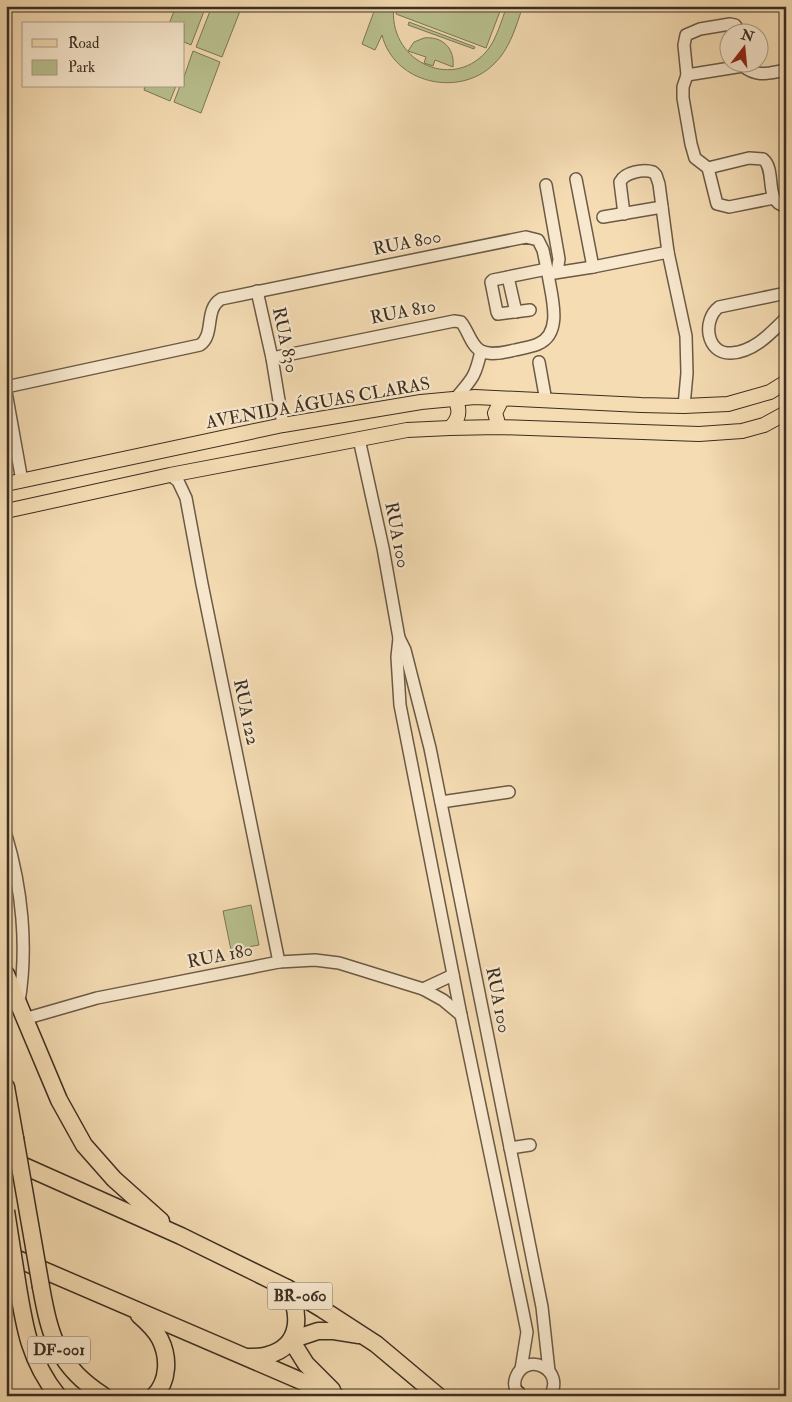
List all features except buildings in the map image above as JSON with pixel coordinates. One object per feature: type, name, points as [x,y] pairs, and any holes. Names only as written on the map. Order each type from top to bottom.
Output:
[{"type":"highway","points":[[6,974],[59,1100],[84,1145],[114,1179],[145,1208],[181,1236]]},
{"type":"highway","name":"DF-001","points":[[6,1086],[46,1318],[52,1337],[63,1358],[76,1374],[104,1396]]},
{"type":"highway","name":"BR-060","points":[[6,1158],[181,1236],[287,1288],[322,1308],[376,1344],[438,1396]]},
{"type":"highway","name":"DF-001","points":[[6,1211],[24,1324],[32,1354],[58,1396]]},
{"type":"highway","points":[[6,1254],[336,1396]]},
{"type":"highway","points":[[287,1288],[294,1300],[297,1316],[296,1327],[291,1340]]},
{"type":"highway","points":[[134,1310],[160,1338],[165,1354],[166,1371],[163,1382],[154,1396]]},
{"type":"highway","points":[[246,1357],[268,1355],[280,1350],[291,1340],[318,1331],[363,1336]]},
{"type":"highway","points":[[291,1340],[306,1364],[336,1396]]},
{"type":"main road","name":"AVENIDA ÁGUAS CLARAS","points":[[6,484],[283,425],[388,406],[475,397],[684,406],[728,404],[770,392],[786,382]]},
{"type":"main road","points":[[6,511],[170,475],[407,430],[499,428],[699,434],[742,431],[764,425],[782,415],[770,392]]},
{"type":"main road","points":[[499,428],[495,416],[502,399]]},
{"type":"main road","points":[[450,428],[455,422],[459,411],[455,400]]},
{"type":"street","points":[[720,26],[700,29],[686,35],[684,45],[687,75],[683,98],[691,144],[696,158],[708,168],[713,194],[719,206],[729,207],[774,198]]},
{"type":"street","points":[[687,75],[720,69]]},
{"type":"street","points":[[751,72],[756,74],[786,70]]},
{"type":"street","points":[[708,168],[749,158],[763,159],[768,164],[774,198],[778,203],[786,206]]},
{"type":"street","points":[[624,214],[620,182],[622,178],[639,171],[650,171],[656,175],[659,184],[668,252],[686,336],[687,373],[684,406]]},
{"type":"street","points":[[576,179],[593,267]]},
{"type":"street","points":[[455,400],[472,381],[481,351],[498,353],[520,349],[538,345],[550,336],[554,319],[551,272],[559,259],[546,184]]},
{"type":"street","points":[[603,217],[662,207]]},
{"type":"street","name":"RUA 800","points":[[6,386],[200,345],[206,339],[212,309],[217,302],[257,291],[526,237],[538,240],[551,272]]},
{"type":"street","points":[[530,310],[500,314],[497,312],[491,285],[493,280],[593,267],[668,252]]},
{"type":"street","points":[[508,277],[516,312]]},
{"type":"street","name":"RUA 830","points":[[257,291],[272,358],[283,425]]},
{"type":"street","points":[[786,293],[730,303],[719,307],[713,311],[708,330],[716,348],[728,354],[752,347],[786,318]]},
{"type":"street","name":"RUA 810","points":[[272,358],[454,321],[461,322],[476,347],[481,351]]},
{"type":"street","points":[[686,336],[708,330]]},
{"type":"street","points":[[539,362],[546,401]]},
{"type":"street","points":[[6,392],[22,482]]},
{"type":"street","name":"RUA 100","points":[[359,439],[383,548],[399,638],[397,657],[400,705],[425,839],[527,1332],[521,1369],[515,1380],[518,1395]]},
{"type":"street","name":"RUA 122","points":[[170,475],[178,481],[186,498],[279,962]]},
{"type":"street","name":"RUA 100","points":[[399,638],[405,650],[441,802],[542,1307],[549,1371],[554,1382],[555,1394]]},
{"type":"street","points":[[441,802],[509,792]]},
{"type":"street","points":[[6,835],[12,854],[22,918],[22,1012]]},
{"type":"street","points":[[425,839],[447,835]]},
{"type":"street","name":"RUA 180","points":[[22,1012],[279,962],[315,960],[339,963],[423,989],[444,1000],[461,1016]]},
{"type":"street","points":[[423,989],[453,975]]},
{"type":"street","points":[[468,1046],[489,1042]]},
{"type":"street","points":[[510,1148],[530,1144]]},
{"type":"street","points":[[521,1369],[532,1364],[545,1367],[549,1371]]},
{"type":"green space","points":[[176,6],[206,6],[191,45],[185,42],[185,22],[170,22]]},
{"type":"green space","points":[[212,6],[242,6],[222,57],[196,47]]},
{"type":"green space","points":[[376,6],[394,6],[394,25],[400,41],[411,54],[424,64],[439,69],[455,69],[471,64],[486,52],[496,36],[507,6],[523,6],[515,29],[500,58],[480,75],[464,81],[447,83],[430,81],[414,75],[400,65],[389,52],[382,35],[375,50],[362,44]]},
{"type":"green space","points":[[399,6],[502,6],[486,48],[396,14]]},
{"type":"green space","points":[[409,22],[475,47],[474,49],[408,25]]},
{"type":"green space","points":[[424,38],[436,39],[446,45],[452,54],[453,67],[435,60],[433,66],[424,63],[426,57],[408,51],[414,42]]},
{"type":"green space","points":[[193,51],[220,62],[201,113],[174,102],[179,88],[185,88],[185,74]]},
{"type":"green space","points":[[144,88],[175,88],[170,101],[144,90]]},
{"type":"green space","points":[[251,905],[259,945],[231,950],[223,911]]}]
